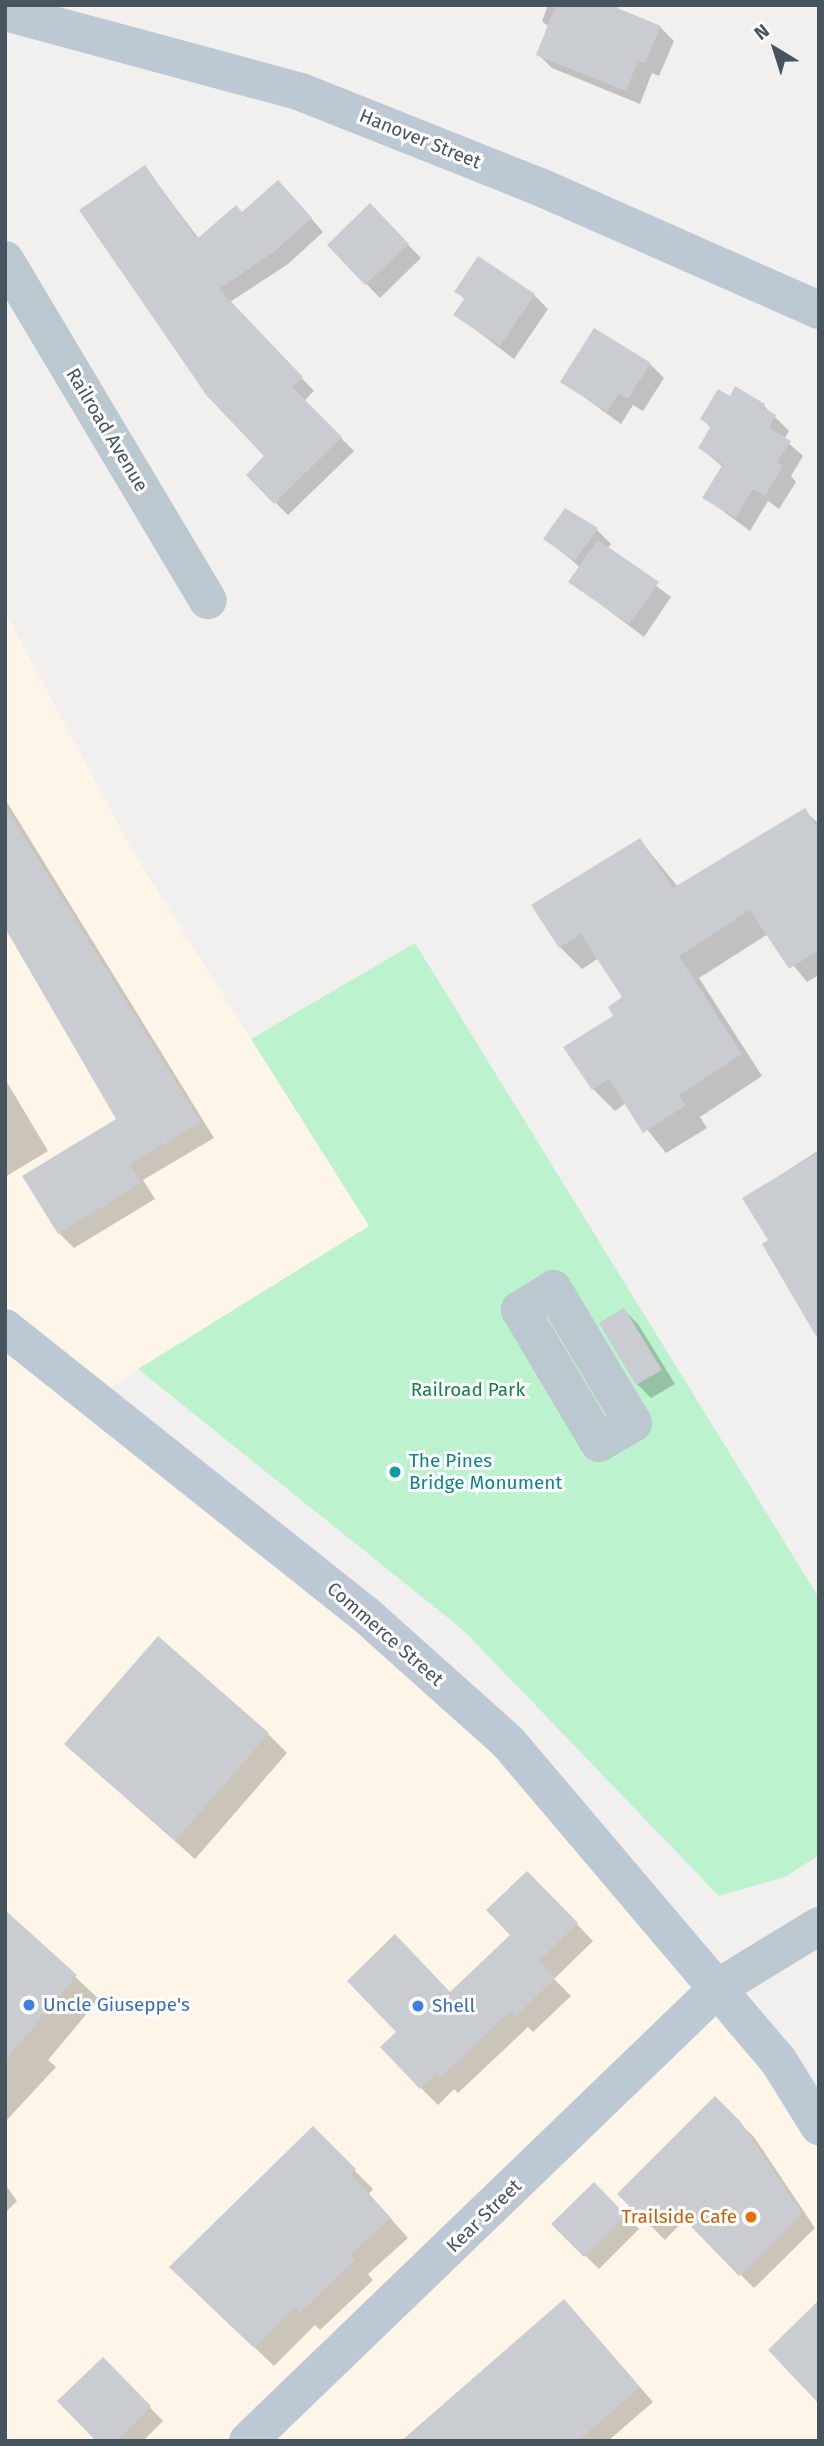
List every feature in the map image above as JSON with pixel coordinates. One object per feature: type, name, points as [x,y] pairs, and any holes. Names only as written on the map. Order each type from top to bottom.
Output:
[{"type":"street","name":"Hanover Street","points":[[5,12],[301,92],[553,192],[819,310]]},
{"type":"street","name":"Railroad Avenue","points":[[5,260],[208,600]]},
{"type":"street","name":"Commerce Street","points":[[5,1328],[366,1615],[508,1742],[719,1987],[778,2060],[819,2126]]},
{"type":"street","points":[[719,1987],[819,1926]]},
{"type":"street","name":"Kear Street","points":[[247,2441],[719,1987]]},
{"type":"shaded area","points":[[5,612],[133,852],[369,1226],[93,1398],[448,1689],[819,2124],[819,2441],[5,2441]]},
{"type":"green space","name":"Railroad Park","points":[[415,943],[819,1598],[819,1855],[785,1877],[719,1896],[463,1630],[138,1369],[369,1226],[251,1039]]},
{"type":"building","points":[[556,5],[610,5],[661,26],[645,63],[638,61],[626,91],[536,55]]},
{"type":"building","points":[[145,165],[197,239],[236,205],[242,212],[278,180],[312,218],[275,251],[219,289],[303,377],[292,387],[342,437],[274,504],[246,475],[264,456],[207,396],[79,210]]},
{"type":"building","points":[[370,203],[409,244],[365,285],[327,245]]},
{"type":"building","points":[[478,256],[535,294],[500,346],[453,315],[465,298],[454,292]]},
{"type":"building","points":[[594,328],[651,363],[628,399],[619,393],[607,412],[560,382]]},
{"type":"building","points":[[735,386],[765,404],[764,408],[776,415],[769,428],[791,441],[777,462],[783,466],[765,496],[753,489],[735,518],[702,498],[723,464],[698,448],[711,426],[700,419],[718,389],[730,396]]},
{"type":"building","points":[[565,508],[598,528],[575,561],[543,539]]},
{"type":"building","points":[[598,540],[659,582],[629,624],[568,582]]},
{"type":"building","points":[[5,806],[201,1122],[130,1164],[141,1183],[58,1234],[22,1176],[116,1119],[5,928]]},
{"type":"building","points":[[805,808],[819,830],[819,950],[789,969],[750,910],[679,956],[742,1054],[679,1095],[686,1105],[643,1133],[609,1079],[592,1090],[563,1047],[613,1016],[608,1007],[622,997],[581,934],[559,948],[531,905],[640,838],[673,888]]},
{"type":"building","points":[[819,1152],[819,1341],[762,1244],[768,1240],[742,1198]]},
{"type":"building","points":[[624,1308],[662,1370],[636,1385],[599,1323]]},
{"type":"building","points":[[158,1636],[269,1733],[175,1841],[64,1744]]},
{"type":"building","points":[[527,1871],[578,1923],[539,1961],[555,1978],[515,2017],[510,2011],[440,2078],[436,2073],[420,2089],[380,2047],[396,2032],[347,1981],[395,1934],[450,1992],[510,1935],[486,1910]]},
{"type":"building","name":"Uncle Giuseppe's","points":[[5,1910],[77,1975],[5,2061]]},
{"type":"building","points":[[715,2096],[740,2121],[802,2213],[739,2276],[671,2206],[650,2227],[617,2194]]},
{"type":"building","points":[[313,2126],[356,2169],[351,2174],[391,2218],[350,2254],[355,2260],[300,2313],[294,2307],[254,2348],[169,2267]]},
{"type":"building","points":[[594,2182],[626,2215],[584,2257],[551,2224]]},
{"type":"building","points":[[564,2299],[640,2387],[578,2441],[401,2441]]},
{"type":"building","points":[[819,2300],[819,2404],[768,2350]]},
{"type":"building","points":[[103,2357],[151,2406],[116,2441],[96,2441],[57,2401]]},
{"type":"place","name":"The Pines Bridge Monument","points":[[395,1472]]},
{"type":"place","name":"Uncle Giuseppe's","points":[[29,2005]]},
{"type":"place","name":"Shell","points":[[418,2006]]},
{"type":"place","name":"Trailside Cafe","points":[[751,2217]]}]
